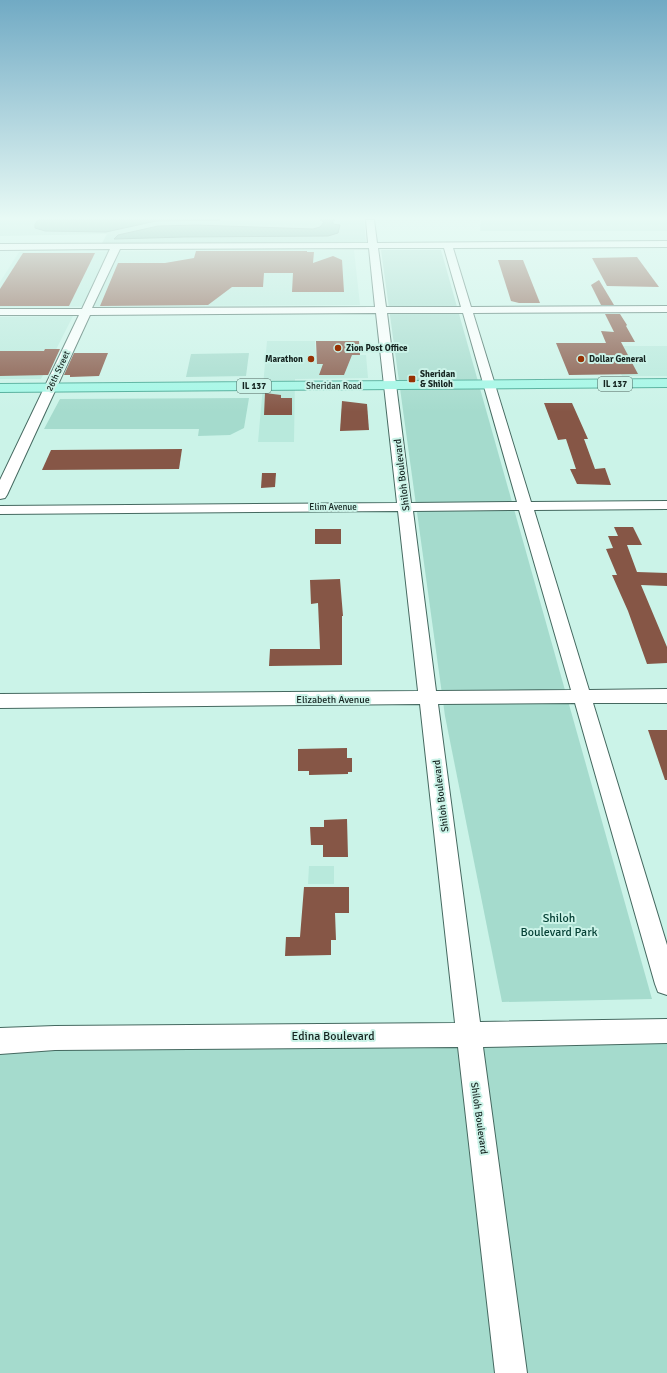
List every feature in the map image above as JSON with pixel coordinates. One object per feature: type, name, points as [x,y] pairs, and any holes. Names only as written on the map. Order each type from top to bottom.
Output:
[{"type":"main road","name":"Sheridan Road","points":[[0,388],[667,383]]},
{"type":"street","name":"26th Street","points":[[0,495],[98,284]]},
{"type":"street","name":"Shiloh Boulevard","points":[[378,284],[511,1373]]},
{"type":"street","points":[[459,284],[667,984]]},
{"type":"street","points":[[0,312],[667,309]]},
{"type":"street","name":"Elim Avenue","points":[[0,510],[667,505]]},
{"type":"street","name":"Elizabeth Avenue","points":[[0,702],[667,696]]},
{"type":"street","name":"Edina Boulevard","points":[[0,1041],[54,1038],[469,1035],[667,1031]]},
{"type":"shaded area","points":[[0,284],[358,284],[360,305],[0,307]]},
{"type":"shaded area","points":[[73,316],[41,379],[0,379],[0,317]]},
{"type":"shaded area","points":[[267,341],[315,341],[316,355],[366,355],[368,378],[295,379],[294,442],[258,442]]},
{"type":"shaded area","points":[[607,346],[667,346],[667,376],[622,376]]},
{"type":"shaded area","points":[[309,866],[334,866],[334,884],[308,884]]},
{"type":"green space","name":"Shiloh Boulevard Park","points":[[386,284],[451,284],[652,999],[502,1002],[445,716]]},
{"type":"green space","points":[[249,353],[246,376],[186,377],[191,354]]},
{"type":"green space","points":[[249,398],[244,428],[230,435],[198,436],[199,429],[44,429],[60,399]]},
{"type":"green space","points":[[667,1031],[667,1373],[0,1373],[0,1041]]},
{"type":"building","points":[[3,284],[80,284],[69,306],[0,306],[0,289]]},
{"type":"building","points":[[109,284],[263,284],[263,287],[232,287],[208,305],[100,306]]},
{"type":"building","points":[[292,284],[344,284],[344,292],[292,292]]},
{"type":"building","points":[[506,284],[533,284],[540,303],[519,303],[511,301]]},
{"type":"building","points":[[601,284],[614,305],[601,305],[591,285]]},
{"type":"building","points":[[606,284],[657,284],[659,287],[607,286]]},
{"type":"building","points":[[605,314],[620,314],[627,325],[626,326],[635,342],[621,342],[638,374],[569,375],[556,343],[606,343],[601,331],[614,332]]},
{"type":"building","points":[[316,341],[359,341],[360,355],[352,355],[344,375],[319,375],[323,364],[317,364]]},
{"type":"building","points":[[45,349],[60,349],[48,375],[0,376],[0,351],[44,351]]},
{"type":"building","points":[[74,353],[108,353],[99,376],[70,377],[70,375],[64,375]]},
{"type":"building","points":[[265,393],[281,395],[281,398],[292,398],[292,415],[264,415]]},
{"type":"building","points":[[342,401],[367,404],[369,430],[340,431]]},
{"type":"building","points":[[544,403],[572,403],[588,439],[584,439],[595,469],[605,468],[611,485],[577,484],[570,469],[576,469],[566,439],[558,440]]},
{"type":"building","points":[[182,449],[179,469],[42,470],[51,450]]},
{"type":"building","points":[[262,473],[276,473],[275,487],[261,488]]},
{"type":"building","points":[[614,527],[633,527],[642,545],[627,545],[637,572],[667,573],[667,586],[641,585],[667,647],[667,663],[647,664],[628,611],[612,575],[617,575],[606,549],[613,548],[608,536],[618,536]]},
{"type":"building","points":[[315,529],[341,529],[341,544],[315,544]]},
{"type":"building","points":[[340,579],[343,616],[342,665],[269,666],[270,649],[320,649],[318,603],[311,604],[310,580]]},
{"type":"building","points":[[648,730],[667,730],[667,780],[665,780]]},
{"type":"building","points":[[347,748],[347,758],[352,758],[352,772],[348,772],[348,774],[309,775],[309,771],[298,771],[298,749]]},
{"type":"building","points":[[347,819],[348,857],[323,857],[323,845],[311,845],[310,827],[324,827],[324,820]]},
{"type":"building","points":[[304,887],[349,887],[349,913],[335,913],[336,940],[331,940],[331,955],[285,956],[286,937],[300,937]]},
{"type":"place","name":"Zion Post Office","points":[[338,348]]},
{"type":"place","name":"Marathon","points":[[311,359]]},
{"type":"place","name":"Dollar General","points":[[581,359]]},
{"type":"place","name":"Sheridan & Shiloh","points":[[412,379]]}]
